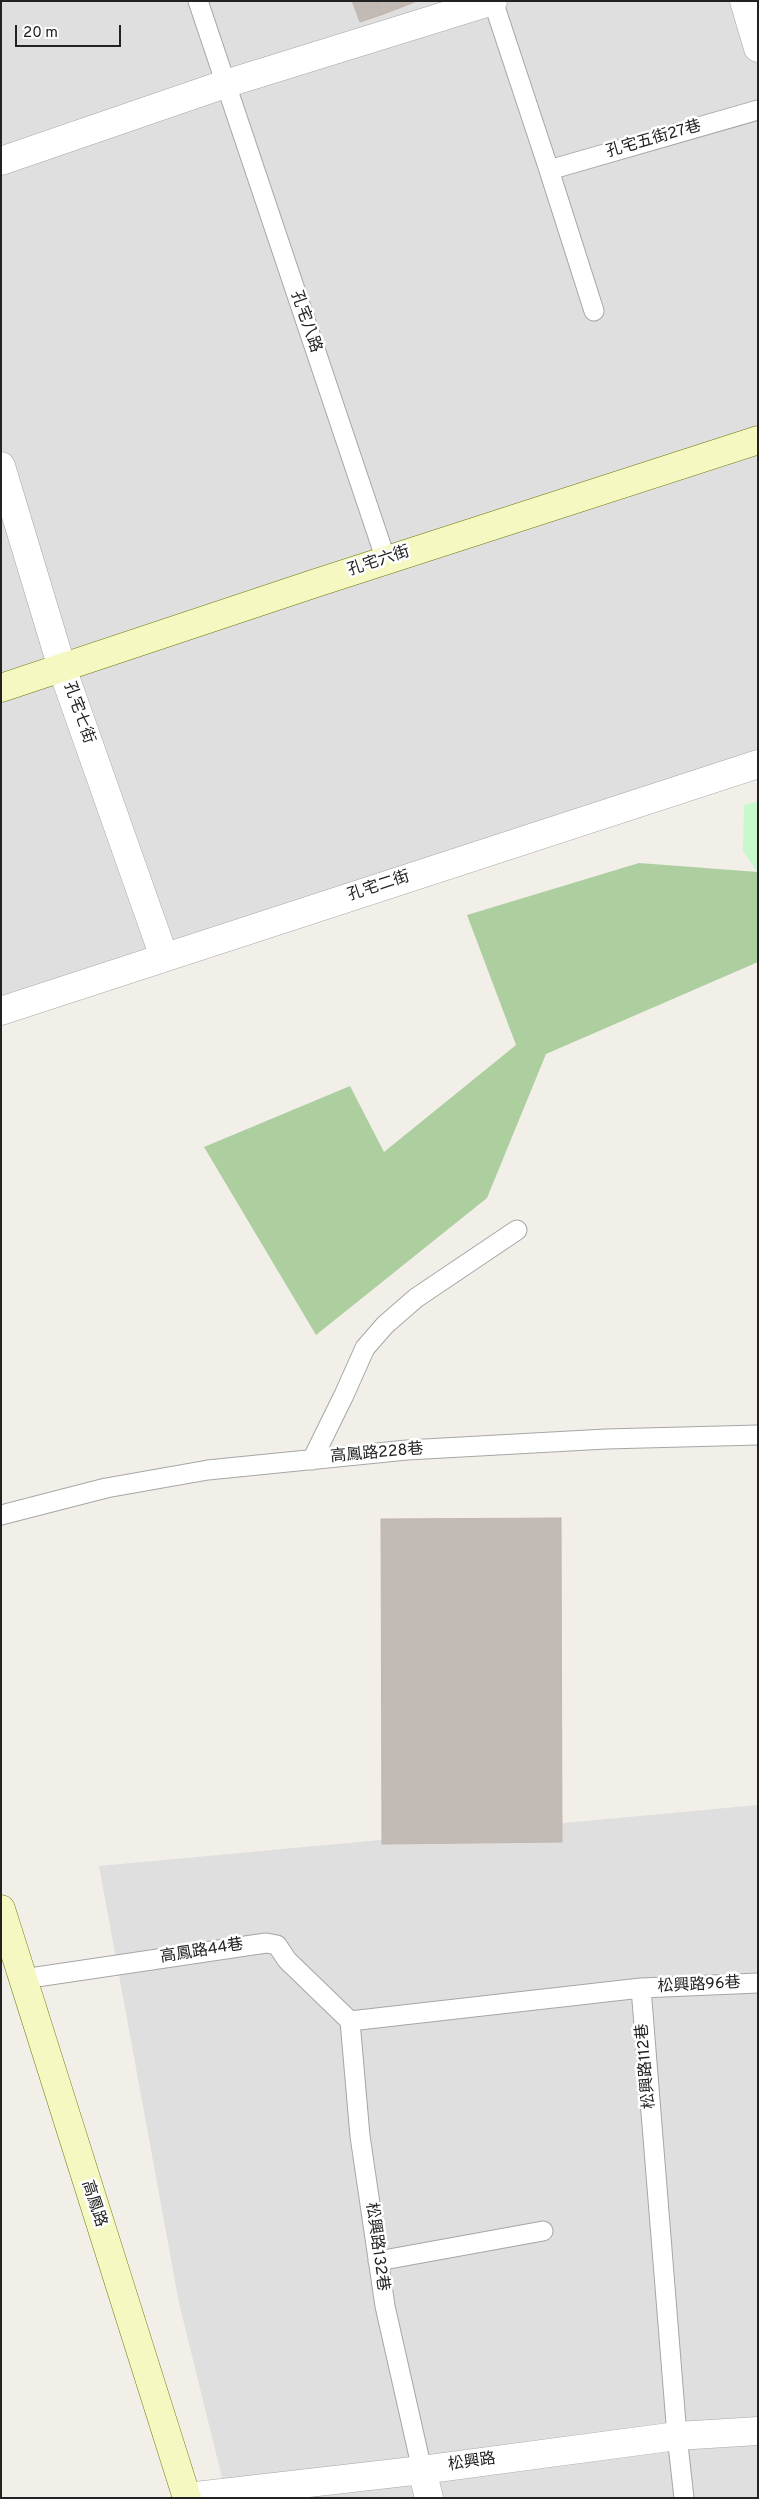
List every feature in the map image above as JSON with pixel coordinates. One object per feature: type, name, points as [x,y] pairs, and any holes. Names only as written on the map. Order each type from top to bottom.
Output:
[{"type":"street","points":[[1,161],[225,84],[493,1]]},
{"type":"street","points":[[744,1],[758,48]]},
{"type":"street","name":"孔宅六街","points":[[1,688],[386,560],[758,440]]},
{"type":"street","name":"孔宅七街","points":[[1,466],[62,668],[164,957]]},
{"type":"street","name":"孔宅二街","points":[[1,1010],[758,764]]},
{"type":"street","name":"高鳳路","points":[[1,1909],[187,2497]]},
{"type":"street","name":"松興路","points":[[187,2497],[422,2470],[677,2436],[758,2431]]},
{"type":"street","points":[[422,2470],[430,2498]]},
{"type":"lane","name":"孔宅八路","points":[[198,1],[386,560]]},
{"type":"lane","points":[[493,1],[594,311]]},
{"type":"lane","name":"孔宅五街27巷","points":[[549,170],[758,110]]},
{"type":"lane","points":[[312,1460],[365,1348],[385,1325],[416,1298],[518,1230]]},
{"type":"lane","name":"高鳳路228巷","points":[[1,1515],[106,1488],[208,1470],[408,1450],[606,1439],[758,1434]]},
{"type":"lane","name":"高鳳路44巷","points":[[23,1979],[266,1943],[277,1946],[287,1960],[350,2021]]},
{"type":"lane","name":"松興路96巷","points":[[641,1988],[758,1983]]},
{"type":"lane","points":[[350,2021],[641,1988]]},
{"type":"lane","name":"松興路112巷","points":[[641,1988],[677,2436],[684,2498]]},
{"type":"lane","name":"松興路132巷","points":[[350,2021],[360,2136],[385,2306],[422,2470]]},
{"type":"lane","points":[[378,2261],[543,2231]]},
{"type":"shaded area","points":[[1,1],[758,1],[758,764],[1,1010]]},
{"type":"shaded area","points":[[758,1805],[758,2498],[227,2498],[179,2303],[99,1866]]},
{"type":"green space","points":[[758,801],[758,873],[743,851],[744,805]]},
{"type":"green space","points":[[639,863],[758,872],[758,962],[546,1054],[487,1198],[316,1335],[204,1147],[350,1086],[384,1152],[516,1045],[467,915]]},
{"type":"building","points":[[352,1],[376,1],[381,15],[360,22]]},
{"type":"building","points":[[376,1],[400,1],[402,7],[381,15]]},
{"type":"building","points":[[400,1],[417,1],[402,7]]},
{"type":"building","points":[[561,1518],[562,1842],[382,1844],[381,1519]]}]
